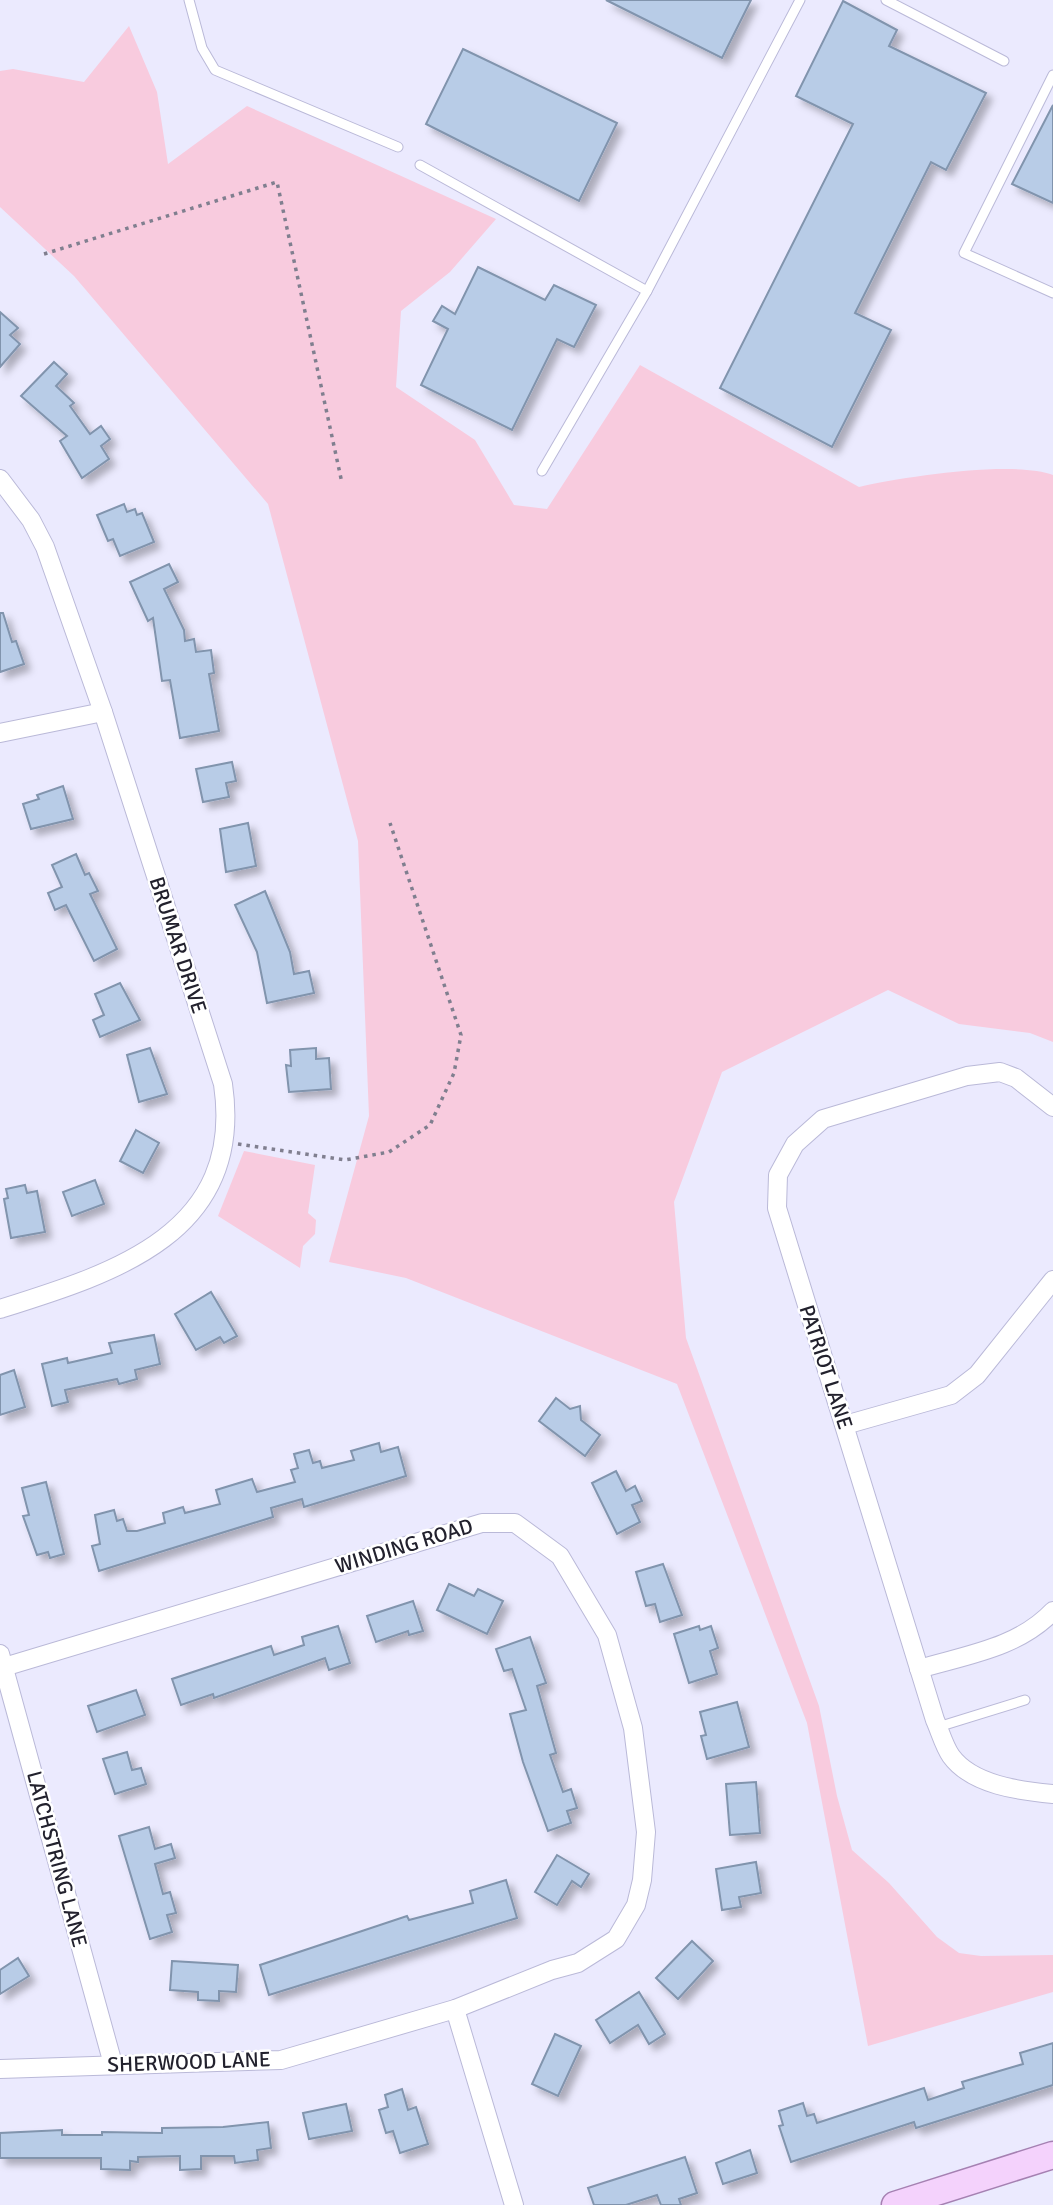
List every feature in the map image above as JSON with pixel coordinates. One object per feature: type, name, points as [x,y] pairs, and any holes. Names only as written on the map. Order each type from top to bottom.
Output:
[{"type":"main road","points":[[895,2205],[1053,2155]]},
{"type":"street","name":"BRUMAR DRIVE","points":[[0,478],[31,520],[45,547],[103,712],[223,1084],[228,1116],[226,1142],[209,1186],[181,1227],[126,1263],[83,1283],[0,1309]]},
{"type":"street","points":[[0,733],[103,712]]},
{"type":"street","name":"PATRIOT LANE","points":[[1053,1107],[1000,1072],[967,1076],[823,1119],[795,1143],[778,1175],[776,1208],[919,1668],[938,1727],[951,1756],[968,1769],[1003,1786],[1053,1794]]},
{"type":"street","points":[[845,1425],[951,1395],[977,1375],[1053,1280]]},
{"type":"street","name":"WINDING ROAD","points":[[2,1660],[482,1523],[515,1523],[537,1537],[560,1556],[607,1635],[633,1728],[646,1832],[642,1880],[636,1905],[626,1923],[616,1939],[598,1952],[578,1963],[552,1970],[455,2009]]},
{"type":"street","points":[[919,1668],[1012,1642],[1038,1626],[1053,1611]]},
{"type":"street","name":"LATCHSTRING LANE","points":[[2,1660],[113,2064]]},
{"type":"street","points":[[455,2009],[514,2205]]},
{"type":"street","name":"SHERWOOD LANE","points":[[0,2069],[282,2060],[455,2009]]},
{"type":"lane","points":[[189,0],[202,48],[215,70],[398,147]]},
{"type":"lane","points":[[542,471],[647,291],[800,0]]},
{"type":"lane","points":[[886,0],[1004,61]]},
{"type":"lane","points":[[1053,75],[964,253],[1053,293]]},
{"type":"lane","points":[[420,165],[647,291]]},
{"type":"lane","points":[[938,1727],[1025,1700]]},
{"type":"path","points":[[44,254],[277,182],[342,483]]},
{"type":"path","points":[[226,1142],[345,1160],[389,1152],[430,1125],[454,1073],[461,1035],[390,823]]},
{"type":"shaded area","points":[[129,26],[157,92],[168,164],[247,106],[496,219],[450,272],[401,311],[396,387],[475,440],[514,505],[547,509],[640,365],[859,487],[929,475],[986,470],[1012,469],[1053,475],[1053,1042],[1030,1033],[959,1024],[888,990],[722,1072],[674,1202],[686,1338],[819,1706],[837,1796],[852,1850],[889,1883],[937,1937],[959,1953],[981,1956],[1053,1955],[1053,1992],[868,2046],[807,1723],[677,1384],[406,1278],[329,1262],[369,1116],[358,841],[268,504],[74,276],[0,207],[0,71],[13,69],[84,82]]},
{"type":"shaded area","points":[[244,1151],[315,1165],[308,1213],[316,1220],[315,1234],[303,1246],[300,1268],[218,1216]]},
{"type":"building","points":[[606,0],[751,0],[722,58]]},
{"type":"building","points":[[843,1],[897,30],[889,46],[986,93],[946,170],[931,162],[855,313],[891,330],[832,447],[720,388],[853,124],[796,96]]},
{"type":"building","points":[[463,49],[617,123],[579,201],[426,124]]},
{"type":"building","points":[[1053,105],[1053,203],[1012,184]]},
{"type":"building","points":[[478,267],[545,300],[554,285],[596,305],[574,347],[557,339],[512,430],[421,385],[448,329],[433,321],[442,306],[455,314]]},
{"type":"building","points":[[0,312],[18,328],[10,335],[20,344],[0,367]]},
{"type":"building","points":[[54,362],[67,374],[56,386],[74,403],[70,406],[90,434],[101,426],[110,439],[101,446],[109,459],[82,478],[60,441],[67,436],[21,396]]},
{"type":"building","points":[[124,504],[127,512],[135,509],[137,515],[142,513],[154,542],[120,556],[113,539],[108,541],[97,515]]},
{"type":"building","points":[[169,564],[178,582],[164,589],[184,630],[185,641],[194,639],[196,652],[211,650],[214,673],[209,674],[219,731],[180,738],[170,680],[162,681],[153,618],[148,621],[130,582]]},
{"type":"building","points":[[0,613],[3,613],[12,642],[16,641],[24,664],[0,672]]},
{"type":"building","points":[[232,762],[236,781],[226,783],[229,797],[203,802],[196,769]]},
{"type":"building","points":[[63,786],[73,819],[31,829],[23,804],[39,799],[37,795]]},
{"type":"building","points":[[248,823],[256,866],[226,872],[220,829]]},
{"type":"building","points":[[76,854],[85,875],[89,873],[98,891],[90,894],[117,949],[94,961],[66,905],[55,910],[48,893],[62,887],[52,865]]},
{"type":"building","points":[[265,891],[290,952],[294,974],[309,971],[314,993],[267,1003],[257,952],[235,905]]},
{"type":"building","points":[[120,983],[140,1020],[100,1037],[93,1020],[104,1015],[95,994]]},
{"type":"building","points":[[150,1048],[167,1094],[139,1102],[127,1055]]},
{"type":"building","points":[[316,1048],[316,1059],[329,1058],[331,1089],[289,1092],[286,1065],[291,1066],[290,1050]]},
{"type":"building","points":[[136,1130],[159,1143],[143,1173],[120,1161]]},
{"type":"building","points":[[95,1180],[104,1204],[72,1216],[63,1192]]},
{"type":"building","points":[[25,1185],[27,1193],[37,1191],[45,1232],[11,1238],[4,1199],[8,1198],[6,1189]]},
{"type":"building","points":[[211,1292],[237,1336],[224,1343],[220,1337],[196,1350],[175,1314]]},
{"type":"building","points":[[154,1335],[160,1364],[135,1370],[137,1379],[119,1384],[117,1379],[65,1390],[68,1402],[52,1406],[42,1364],[67,1358],[68,1363],[112,1353],[109,1343]]},
{"type":"building","points":[[14,1370],[25,1407],[0,1415],[0,1375]]},
{"type":"building","points":[[556,1398],[570,1409],[580,1406],[581,1420],[600,1435],[585,1456],[539,1421]]},
{"type":"building","points":[[379,1443],[381,1452],[398,1447],[406,1476],[304,1507],[302,1499],[271,1508],[273,1517],[99,1571],[92,1546],[100,1544],[95,1515],[114,1510],[117,1521],[123,1519],[127,1531],[137,1531],[165,1523],[163,1513],[183,1507],[185,1513],[220,1504],[216,1490],[252,1479],[257,1492],[295,1482],[291,1470],[298,1468],[294,1454],[309,1450],[313,1463],[320,1461],[322,1468],[354,1460],[351,1451]]},
{"type":"building","points":[[616,1471],[626,1491],[635,1486],[642,1501],[632,1505],[640,1522],[617,1534],[592,1483]]},
{"type":"building","points":[[46,1482],[64,1554],[50,1558],[48,1552],[37,1555],[23,1516],[29,1515],[22,1488]]},
{"type":"building","points":[[663,1564],[682,1615],[660,1622],[655,1604],[646,1606],[636,1572]]},
{"type":"building","points":[[449,1584],[474,1596],[478,1589],[503,1601],[487,1634],[437,1610]]},
{"type":"building","points":[[413,1601],[423,1631],[409,1635],[408,1631],[376,1642],[367,1616]]},
{"type":"building","points":[[338,1626],[350,1663],[329,1670],[325,1658],[214,1698],[213,1694],[181,1705],[172,1679],[271,1646],[274,1655],[304,1645],[302,1637]]},
{"type":"building","points":[[699,1626],[700,1630],[711,1626],[718,1648],[710,1651],[717,1674],[689,1683],[674,1634]]},
{"type":"building","points":[[530,1637],[546,1683],[537,1686],[556,1753],[550,1755],[563,1792],[571,1789],[577,1808],[567,1811],[571,1823],[548,1831],[523,1762],[510,1714],[526,1710],[512,1669],[504,1671],[496,1649]]},
{"type":"building","points":[[136,1690],[145,1715],[97,1732],[88,1706]]},
{"type":"building","points":[[737,1702],[749,1747],[707,1759],[701,1736],[706,1735],[700,1712]]},
{"type":"building","points":[[127,1752],[132,1770],[141,1768],[146,1784],[115,1794],[103,1759]]},
{"type":"building","points":[[756,1782],[760,1833],[730,1835],[726,1784]]},
{"type":"building","points":[[149,1827],[155,1849],[171,1844],[175,1858],[155,1864],[163,1894],[170,1892],[176,1913],[167,1915],[172,1932],[150,1939],[119,1836]]},
{"type":"building","points":[[557,1855],[589,1874],[581,1887],[572,1881],[557,1905],[535,1892]]},
{"type":"building","points":[[756,1862],[761,1893],[739,1897],[741,1907],[722,1910],[716,1869]]},
{"type":"building","points":[[506,1880],[517,1918],[269,1995],[260,1965],[407,1916],[409,1920],[473,1903],[470,1891]]},
{"type":"building","points":[[692,1941],[713,1961],[678,1999],[656,1978]]},
{"type":"building","points":[[18,1958],[29,1976],[0,1994],[0,1970]]},
{"type":"building","points":[[172,1961],[238,1965],[236,1992],[219,1991],[219,2001],[198,2000],[198,1992],[170,1990]]},
{"type":"building","points":[[639,1992],[665,2034],[649,2044],[638,2025],[610,2043],[596,2020]]},
{"type":"building","points":[[555,2034],[581,2046],[558,2096],[532,2084]]},
{"type":"building","points":[[1053,2043],[1053,2085],[916,2128],[914,2122],[791,2162],[779,2126],[783,2125],[779,2111],[803,2103],[807,2116],[814,2114],[817,2123],[924,2088],[928,2100],[964,2088],[962,2082],[1023,2064],[1020,2053]]},
{"type":"building","points":[[402,2089],[408,2110],[416,2107],[428,2144],[400,2153],[393,2131],[386,2133],[379,2110],[388,2107],[385,2095]]},
{"type":"building","points":[[346,2104],[352,2131],[309,2139],[303,2113]]},
{"type":"building","points":[[268,2122],[271,2148],[257,2150],[258,2160],[235,2163],[234,2156],[201,2156],[201,2169],[180,2170],[180,2156],[138,2157],[138,2162],[130,2161],[130,2170],[101,2169],[101,2158],[0,2158],[0,2133],[62,2130],[62,2135],[102,2135],[102,2132],[162,2133],[162,2128],[223,2127]]},
{"type":"building","points":[[750,2150],[757,2173],[723,2184],[716,2163]]},
{"type":"building","points":[[685,2157],[697,2193],[679,2199],[681,2205],[661,2205],[657,2195],[626,2205],[594,2205],[588,2188]]}]
